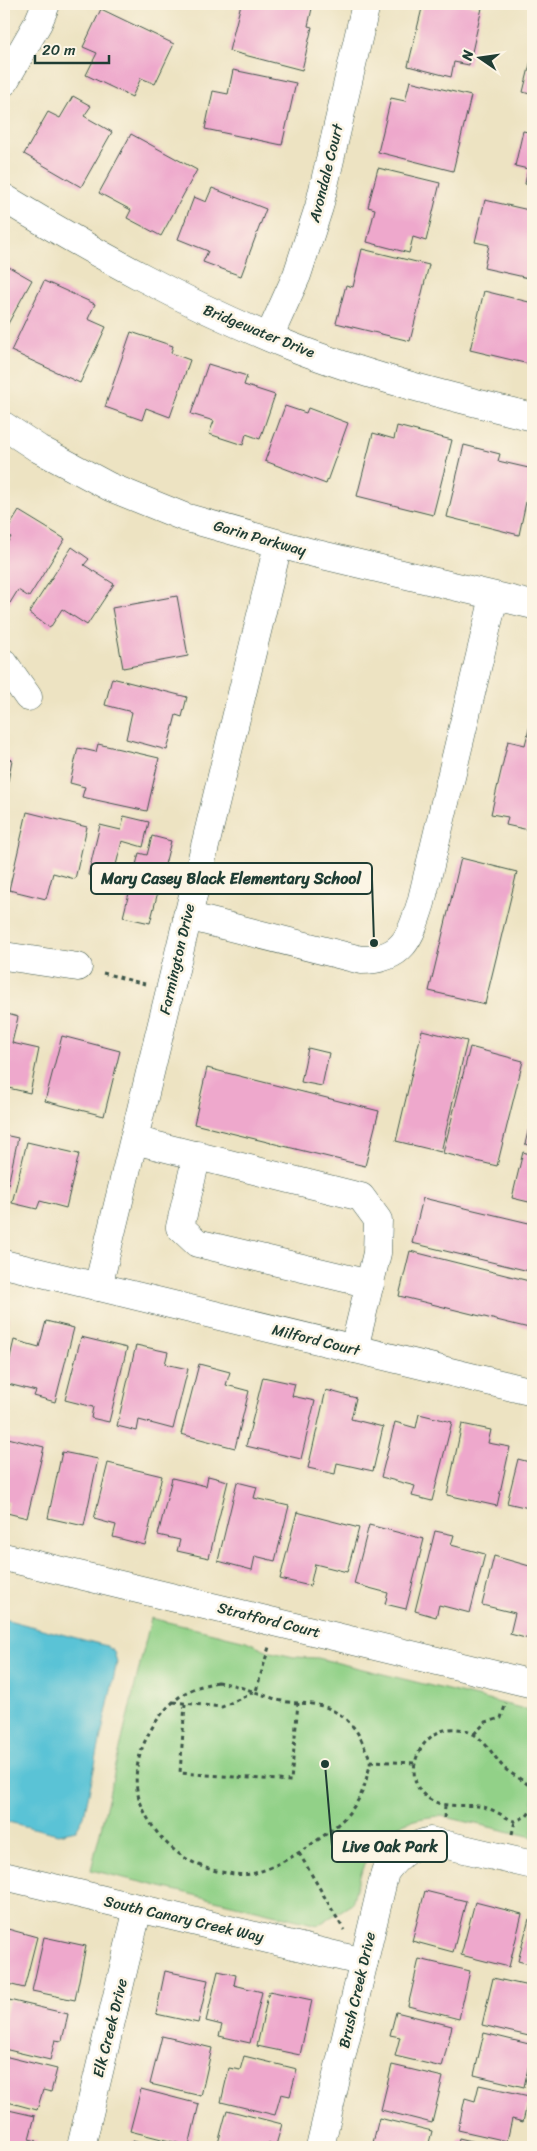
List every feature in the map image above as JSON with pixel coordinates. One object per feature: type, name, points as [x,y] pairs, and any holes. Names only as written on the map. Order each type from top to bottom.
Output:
[{"type":"street","points":[[4,82],[46,4]]},
{"type":"street","name":"Avondale Court","points":[[269,337],[296,275],[319,207],[366,4]]},
{"type":"street","name":"Bridgewater Drive","points":[[4,198],[81,245],[187,301],[269,337],[405,385],[533,417]]},
{"type":"street","name":"Garin Parkway","points":[[4,426],[39,449],[110,487],[184,517],[278,544],[533,605]]},
{"type":"street","name":"Farmington Drive","points":[[98,1287],[278,544]]},
{"type":"street","points":[[187,916],[361,960],[384,958],[406,941],[421,902],[494,597]]},
{"type":"street","points":[[4,663],[28,697]]},
{"type":"street","points":[[4,956],[78,967]]},
{"type":"street","points":[[134,1140],[361,1197],[378,1220],[377,1253],[354,1349]]},
{"type":"street","points":[[197,1156],[180,1228],[197,1243],[370,1284]]},
{"type":"street","name":"Milford Court","points":[[4,1264],[533,1392]]},
{"type":"street","name":"Stratford Court","points":[[4,1557],[522,1681]]},
{"type":"street","name":"Brush Creek Drive","points":[[320,2147],[385,1872],[397,1856],[414,1845],[430,1841],[451,1844],[533,1865]]},
{"type":"street","name":"South Canary Creek Way","points":[[4,1876],[364,1962]]},
{"type":"street","name":"Elk Creek Drive","points":[[81,2147],[138,1908]]},
{"type":"path","points":[[78,967],[170,991]]},
{"type":"path","points":[[173,1702],[222,1707],[256,1691],[268,1652]]},
{"type":"path","points":[[474,1734],[486,1722],[501,1718],[522,1681]]},
{"type":"path","points":[[217,1682],[256,1691],[280,1700],[317,1705],[343,1717],[361,1738],[370,1761],[362,1796],[356,1806],[338,1824],[299,1853],[254,1873],[238,1875],[209,1870],[191,1864],[179,1856],[162,1837],[140,1801],[136,1780],[144,1744],[156,1722],[173,1702],[201,1686],[217,1682]]},
{"type":"path","points":[[185,1704],[180,1773],[292,1781],[298,1703]]},
{"type":"path","points":[[533,1791],[530,1785],[515,1778],[474,1734],[464,1730],[448,1729],[434,1734],[422,1744],[415,1763],[414,1773],[419,1788],[429,1799],[445,1806],[469,1805],[487,1808],[515,1820],[527,1816],[533,1808]]},
{"type":"path","points":[[370,1761],[415,1763]]},
{"type":"path","points":[[299,1853],[364,1962]]},
{"type":"green space","points":[[151,1618],[246,1641],[271,1652],[294,1657],[318,1658],[533,1711],[533,1837],[441,1816],[403,1824],[389,1831],[378,1841],[370,1853],[357,1885],[352,1904],[318,1925],[91,1870]]},
{"type":"water","points":[[4,1619],[107,1646],[114,1652],[117,1662],[84,1816],[76,1830],[58,1834],[4,1821]]},
{"type":"building","points":[[241,4],[313,4],[308,26],[312,27],[302,70],[229,51]]},
{"type":"building","points":[[423,4],[463,4],[482,8],[469,65],[454,62],[451,77],[408,66]]},
{"type":"building","points":[[101,9],[174,44],[155,84],[141,78],[132,97],[86,75],[97,53],[83,47]]},
{"type":"building","points":[[533,52],[533,95],[523,92]]},
{"type":"building","points":[[233,70],[296,83],[282,145],[205,129],[213,91],[228,94]]},
{"type":"building","points":[[410,81],[471,96],[453,171],[378,152],[391,98],[405,101]]},
{"type":"building","points":[[73,96],[91,106],[84,116],[112,132],[81,187],[24,154],[48,112],[60,118]]},
{"type":"building","points":[[523,131],[533,133],[533,186],[525,184],[528,169],[515,166]]},
{"type":"building","points":[[131,134],[197,170],[161,236],[127,218],[131,210],[99,193]]},
{"type":"building","points":[[378,168],[440,183],[426,241],[413,237],[409,253],[367,242],[375,209],[368,207]]},
{"type":"building","points":[[212,188],[266,209],[241,276],[203,262],[208,251],[178,239],[194,197],[206,202]]},
{"type":"building","points":[[485,200],[533,211],[533,279],[484,268],[489,245],[475,242]]},
{"type":"building","points":[[362,249],[429,265],[410,341],[336,323],[346,285],[353,287]]},
{"type":"building","points":[[4,264],[32,280],[4,331]]},
{"type":"building","points":[[44,281],[95,304],[88,319],[106,327],[80,383],[11,351]]},
{"type":"building","points":[[484,291],[533,303],[533,365],[470,350]]},
{"type":"building","points":[[131,332],[173,346],[171,353],[190,360],[170,417],[146,408],[142,420],[105,407]]},
{"type":"building","points":[[208,364],[247,376],[244,385],[275,395],[260,439],[246,434],[243,445],[209,434],[214,421],[191,414]]},
{"type":"building","points":[[285,406],[306,413],[308,408],[348,423],[326,484],[265,461]]},
{"type":"building","points":[[397,426],[452,440],[433,515],[357,496],[373,433],[394,439]]},
{"type":"building","points":[[464,445],[500,454],[498,461],[533,469],[519,535],[447,517]]},
{"type":"building","points":[[19,511],[65,539],[29,597],[18,590],[10,603],[4,599],[4,548],[11,537],[5,534]]},
{"type":"building","points":[[72,547],[89,559],[84,565],[114,584],[87,625],[62,609],[50,628],[29,613]]},
{"type":"building","points":[[177,596],[188,656],[123,668],[112,608]]},
{"type":"building","points":[[112,678],[187,697],[182,717],[176,715],[167,750],[126,739],[132,712],[105,705]]},
{"type":"building","points":[[530,725],[533,726],[533,831],[506,825],[508,817],[491,814],[508,741],[525,745]]},
{"type":"building","points":[[98,744],[159,758],[147,811],[82,797],[85,787],[70,783],[78,748],[96,752]]},
{"type":"building","points":[[4,758],[12,760],[8,781],[4,780]]},
{"type":"building","points":[[27,812],[87,827],[75,879],[53,873],[46,899],[9,890]]},
{"type":"building","points":[[124,816],[149,822],[143,847],[122,841],[112,881],[88,875],[100,825],[121,830]]},
{"type":"building","points":[[152,836],[171,841],[150,923],[123,917],[139,853],[147,855]]},
{"type":"building","points":[[461,858],[517,872],[485,1004],[429,991]]},
{"type":"building","points":[[4,1013],[18,1017],[12,1043],[39,1049],[30,1093],[4,1087]]},
{"type":"building","points":[[422,1030],[467,1041],[441,1152],[396,1141]]},
{"type":"building","points":[[62,1036],[120,1051],[104,1116],[45,1101]]},
{"type":"building","points":[[470,1047],[523,1061],[497,1166],[443,1153]]},
{"type":"building","points":[[308,1048],[329,1053],[322,1086],[301,1082]]},
{"type":"building","points":[[207,1068],[379,1111],[365,1166],[194,1124]]},
{"type":"building","points":[[533,1111],[533,1146],[525,1144]]},
{"type":"building","points":[[4,1135],[18,1138],[5,1199],[4,1199]]},
{"type":"building","points":[[27,1142],[79,1154],[66,1208],[40,1201],[37,1209],[12,1203]]},
{"type":"building","points":[[523,1152],[533,1155],[533,1203],[512,1198]]},
{"type":"building","points":[[423,1198],[533,1224],[533,1272],[412,1243]]},
{"type":"building","points":[[410,1251],[533,1282],[533,1329],[399,1296]]},
{"type":"building","points":[[4,1316],[9,1318],[4,1336]]},
{"type":"building","points":[[46,1321],[74,1328],[55,1402],[34,1396],[36,1391],[4,1383],[14,1340],[39,1347]]},
{"type":"building","points":[[81,1337],[127,1348],[109,1422],[91,1418],[93,1407],[65,1400]]},
{"type":"building","points":[[136,1345],[168,1352],[165,1364],[188,1369],[173,1429],[139,1420],[137,1431],[117,1426]]},
{"type":"building","points":[[199,1364],[230,1372],[226,1385],[249,1391],[235,1448],[181,1434]]},
{"type":"building","points":[[263,1377],[295,1384],[292,1396],[315,1401],[301,1459],[246,1446]]},
{"type":"building","points":[[326,1390],[356,1398],[351,1419],[383,1427],[373,1471],[337,1463],[335,1474],[308,1468]]},
{"type":"building","points":[[419,1414],[452,1422],[432,1501],[412,1496],[415,1486],[381,1477],[395,1422],[416,1428]]},
{"type":"building","points":[[462,1424],[491,1430],[488,1443],[510,1447],[497,1506],[447,1495]]},
{"type":"building","points":[[4,1437],[44,1447],[27,1518],[7,1513],[9,1502],[4,1500]]},
{"type":"building","points":[[62,1452],[98,1459],[84,1526],[48,1518]]},
{"type":"building","points":[[518,1459],[533,1463],[533,1509],[507,1503]]},
{"type":"building","points":[[108,1463],[162,1476],[145,1545],[113,1537],[116,1525],[94,1519]]},
{"type":"building","points":[[208,1476],[228,1481],[209,1558],[177,1551],[180,1540],[158,1535],[172,1478],[206,1486]]},
{"type":"building","points":[[237,1482],[257,1487],[254,1498],[289,1506],[275,1561],[255,1556],[252,1570],[218,1561]]},
{"type":"building","points":[[297,1512],[359,1528],[347,1572],[315,1564],[310,1586],[280,1579]]},
{"type":"building","points":[[369,1525],[424,1539],[406,1609],[385,1604],[388,1593],[354,1584]]},
{"type":"building","points":[[435,1531],[454,1535],[451,1545],[485,1554],[470,1613],[439,1605],[436,1617],[415,1611]]},
{"type":"building","points":[[494,1556],[533,1567],[533,1640],[510,1634],[515,1613],[482,1605]]},
{"type":"building","points":[[425,1891],[466,1901],[453,1952],[412,1941]]},
{"type":"building","points":[[475,1902],[522,1914],[509,1967],[461,1955]]},
{"type":"building","points":[[529,1919],[533,1920],[533,1965],[518,1961]]},
{"type":"building","points":[[4,1928],[37,1937],[24,1988],[4,1983]]},
{"type":"building","points":[[44,1937],[86,1946],[75,2000],[32,1991]]},
{"type":"building","points":[[419,1959],[470,1971],[459,2019],[408,2006]]},
{"type":"building","points":[[165,1971],[208,1980],[198,2023],[156,2014]]},
{"type":"building","points":[[218,1971],[236,1975],[234,1985],[262,1992],[250,2043],[219,2036],[222,2025],[206,2021]]},
{"type":"building","points":[[493,1978],[533,1987],[533,2037],[482,2025]]},
{"type":"building","points":[[269,1991],[312,2000],[300,2055],[257,2046]]},
{"type":"building","points":[[9,2000],[68,2014],[62,2041],[55,2040],[50,2060],[4,2049],[4,2023]]},
{"type":"building","points":[[396,2012],[452,2026],[442,2067],[395,2056],[400,2037],[390,2035]]},
{"type":"building","points":[[484,2033],[533,2045],[524,2087],[474,2075]]},
{"type":"building","points":[[162,2036],[212,2048],[201,2096],[150,2084]]},
{"type":"building","points":[[4,2056],[57,2069],[51,2092],[43,2090],[37,2110],[4,2101]]},
{"type":"building","points":[[244,2056],[297,2069],[290,2096],[281,2094],[275,2115],[221,2102],[229,2068],[240,2070]]},
{"type":"building","points":[[392,2065],[443,2077],[432,2123],[381,2110]]},
{"type":"building","points":[[479,2085],[529,2096],[523,2122],[512,2119],[507,2141],[458,2130],[465,2098],[475,2101]]},
{"type":"building","points":[[141,2089],[199,2104],[189,2146],[130,2131]]},
{"type":"building","points":[[4,2109],[35,2116],[29,2139],[37,2141],[35,2147],[4,2147]]},
{"type":"building","points":[[227,2110],[282,2124],[276,2145],[269,2143],[268,2147],[217,2147]]},
{"type":"building","points":[[379,2118],[432,2131],[428,2147],[372,2147]]},
{"type":"building","points":[[459,2138],[497,2147],[457,2147]]},
{"type":"building","points":[[133,2141],[156,2147],[132,2147]]},
{"type":"place","name":"Mary Casey Black Elementary School","points":[[374,943]]},
{"type":"place","name":"Live Oak Park","points":[[325,1764]]}]
